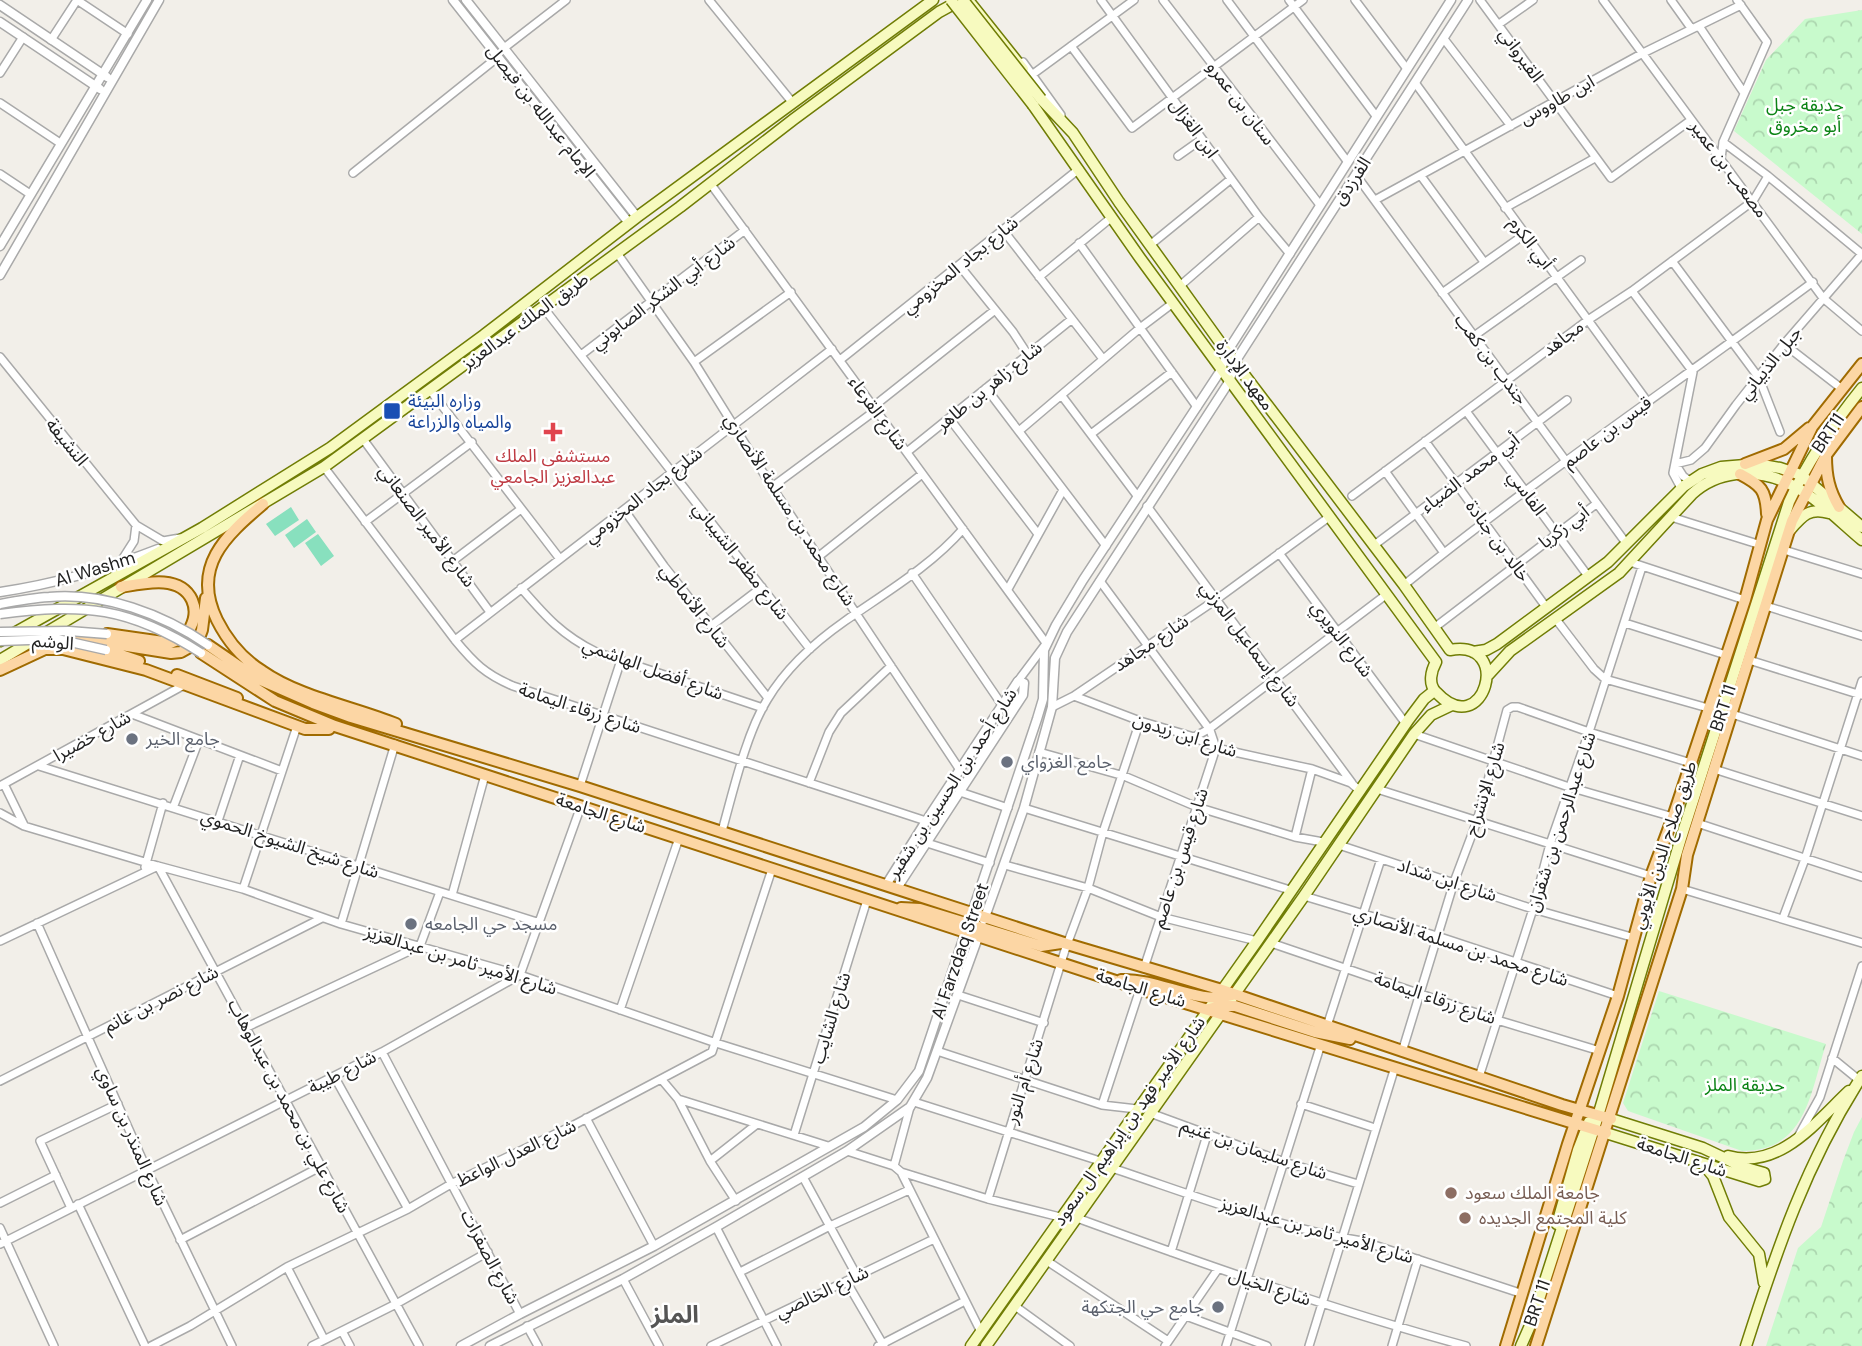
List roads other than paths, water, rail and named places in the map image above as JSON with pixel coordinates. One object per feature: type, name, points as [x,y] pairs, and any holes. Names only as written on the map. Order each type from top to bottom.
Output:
[{"type":"main road","name":"طريق الملك عبدالعزيز","points":[[0,641],[186,536],[330,448],[654,204],[933,0]]},
{"type":"main road","name":"طريق الملك عبدالعزيز","points":[[0,660],[324,467],[710,184],[948,2],[966,0]]},
{"type":"main road","points":[[966,0],[1037,102]]},
{"type":"main road","points":[[966,0],[982,15],[1073,133]]},
{"type":"main road","points":[[948,2],[970,27],[1066,158],[1079,168]]},
{"type":"main road","points":[[948,2],[1037,102]]},
{"type":"main road","points":[[970,27],[982,15]]},
{"type":"main road","name":"معهد الإدارة","points":[[1037,102],[1073,133],[1227,352],[1404,585],[1450,650],[1465,649],[1473,652]]},
{"type":"main road","name":"معهد الإدارة","points":[[1037,102],[1172,303],[1436,662],[1431,676],[1434,691]]},
{"type":"main road","points":[[654,204],[651,214],[656,218],[741,159]]},
{"type":"main road","name":"طريق صلاح الدين الأيوبي","points":[[1536,1346],[1568,1241],[1611,1119],[1682,889],[1687,855],[1784,550],[1784,533],[1811,427],[1862,364]]},
{"type":"main road","name":"BRT11","points":[[1798,481],[1828,430],[1862,388]]},
{"type":"main road","name":"طريق صلاح الدين الأيوبي","points":[[1506,1346],[1585,1127],[1580,1110],[1618,996],[1651,876],[1745,600],[1767,520],[1798,481],[1826,456],[1862,407]]},
{"type":"main road","points":[[1488,675],[1505,655],[1609,581],[1700,487],[1784,449],[1811,427]]},
{"type":"main road","points":[[1826,456],[1826,473],[1835,511]]},
{"type":"main road","points":[[1473,652],[1486,650],[1497,644],[1608,562],[1681,488],[1721,467],[1798,481],[1835,511],[1862,540]]},
{"type":"main road","points":[[1742,469],[1763,491],[1767,520]]},
{"type":"main road","points":[[57,639],[84,639],[154,651],[181,652],[197,643],[202,630],[211,565],[216,553],[245,519],[263,504]]},
{"type":"main road","points":[[1784,533],[1808,512],[1816,510],[1835,511],[1862,527]]},
{"type":"main road","name":"BRT 11","points":[[1522,1344],[1585,1127],[1595,1115],[1784,533]]},
{"type":"main road","points":[[107,634],[170,643],[185,636],[194,620],[193,602],[181,587],[149,582],[121,587]]},
{"type":"main road","points":[[206,592],[225,637],[262,671],[309,693],[464,750]]},
{"type":"main road","points":[[0,670],[45,649],[63,649],[146,670],[305,729],[357,732]]},
{"type":"main road","points":[[205,649],[275,701],[335,726],[357,732]]},
{"type":"main road","name":"شارع الجامعة","points":[[205,649],[265,682],[313,703],[892,886],[969,922],[1062,964],[1209,1009],[1221,1002],[1233,995],[1709,1151],[1743,1167],[1762,1172],[1765,1180],[1759,1181],[1321,1044],[1221,1002],[1144,968],[1065,943],[981,927],[969,922],[893,909],[357,732]]},
{"type":"main road","points":[[106,650],[329,729]]},
{"type":"main road","points":[[1233,995],[1414,734],[1431,715],[1452,705],[1468,705],[1476,701],[1486,689],[1488,675],[1485,664],[1473,652]]},
{"type":"main road","points":[[1434,691],[1452,705]]},
{"type":"main road","name":"شارع الأمير فهد بن إبراهيم ال سعود","points":[[986,1346],[1150,1113],[1257,941],[1323,842],[1355,786],[1424,699],[1434,691]]},
{"type":"main road","points":[[1115,981],[1143,980],[1324,1035],[1367,1040]]},
{"type":"main road","name":"شارع الأمير فهد بن إبراهيم ال سعود","points":[[971,1346],[1209,1009]]},
{"type":"main road","points":[[1709,1151],[1733,1158],[1752,1159],[1771,1155],[1796,1141],[1860,1080]]},
{"type":"main road","points":[[1746,1346],[1788,1220],[1807,1175],[1860,1080]]},
{"type":"main road","points":[[1701,1163],[1713,1176],[1724,1207],[1735,1226],[1759,1254],[1765,1288]]},
{"type":"street","points":[[51,40],[77,0],[128,34]]},
{"type":"street","points":[[0,246],[147,0]]},
{"type":"street","points":[[0,275],[159,0]]},
{"type":"street","name":"الإمام عبدالله بن فيصل","points":[[453,0],[633,220]]},
{"type":"street","name":"الإمام عبدالله بن فيصل","points":[[467,0],[633,220]]},
{"type":"street","points":[[504,48],[566,0]]},
{"type":"street","points":[[709,0],[792,102]]},
{"type":"street","points":[[966,0],[1033,74],[1073,133]]},
{"type":"street","name":"ابن الغزال","points":[[1101,0],[1259,217],[1290,254]]},
{"type":"street","points":[[1033,74],[1134,0]]},
{"type":"street","name":"سنان بن عمرو","points":[[1163,0],[1320,205]]},
{"type":"street","points":[[1227,0],[1347,161]]},
{"type":"street","points":[[1289,0],[1376,116]]},
{"type":"street","points":[[1071,46],[1132,128],[1303,0]]},
{"type":"street","points":[[1355,0],[1407,69]]},
{"type":"street","name":"الفرزدق","points":[[1227,352],[1451,0]]},
{"type":"street","name":"الفرزدق","points":[[1235,362],[1468,0]]},
{"type":"street","name":"القيرواني","points":[[1480,0],[1611,178],[1691,120]]},
{"type":"street","points":[[1499,24],[1533,0]]},
{"type":"street","name":"مصعب بن عمير","points":[[1603,0],[1823,298],[1862,331]]},
{"type":"street","points":[[1671,0],[1695,27],[1744,93]]},
{"type":"street","points":[[1721,160],[1723,142],[1767,42],[1739,2]]},
{"type":"street","name":"ابن طاووس","points":[[1375,200],[1739,2]]},
{"type":"street","points":[[0,5],[112,80]]},
{"type":"street","points":[[0,22],[106,92]]},
{"type":"street","points":[[0,73],[23,37]]},
{"type":"street","points":[[1444,39],[1511,126]]},
{"type":"street","points":[[353,173],[498,57]]},
{"type":"street","name":"أبي الكرم","points":[[1416,84],[1647,401]]},
{"type":"street","points":[[0,103],[60,143]]},
{"type":"street","points":[[1178,156],[1202,139]]},
{"type":"street","points":[[1723,142],[1862,254]]},
{"type":"street","points":[[1505,208],[1595,158]]},
{"type":"street","name":"شارع بجاد المخزومي","points":[[840,360],[1079,168]]},
{"type":"street","points":[[0,174],[30,194]]},
{"type":"street","name":"جندب بن كعب","points":[[1356,175],[1626,543]]},
{"type":"street","points":[[1420,176],[1484,262]]},
{"type":"street","name":"مجاهد","points":[[1352,496],[1753,201],[1768,176]]},
{"type":"street","points":[[1150,245],[1231,179]]},
{"type":"street","name":"شارع القرعاء","points":[[710,184],[1046,643]]},
{"type":"street","points":[[1040,277],[1112,217]]},
{"type":"street","points":[[1181,285],[1259,217]]},
{"type":"street","name":"شارع أبي الشكر الصابوني","points":[[581,355],[745,230]]},
{"type":"street","points":[[1003,230],[1102,359]]},
{"type":"street","points":[[1442,293],[1525,234]]},
{"type":"street","points":[[1079,243],[1197,407]]},
{"type":"street","name":"شارع محمد بن مسلمة الأنصاري","points":[[617,253],[694,362],[772,487],[960,770]]},
{"type":"street","name":"جبل الذبياني","points":[[1675,464],[1691,460],[1705,448],[1784,344],[1862,254]]},
{"type":"street","points":[[1474,336],[1581,260]]},
{"type":"street","points":[[1672,261],[1759,377],[1780,432]]},
{"type":"street","points":[[959,265],[1028,355]]},
{"type":"street","name":"قيس بن عاصم","points":[[1404,585],[1647,401],[1693,372],[1813,282]]},
{"type":"street","points":[[1632,291],[1693,372],[1675,464],[1674,475],[1681,488]]},
{"type":"street","points":[[694,362],[791,292]]},
{"type":"street","points":[[1019,431],[1172,303]]},
{"type":"street","name":"شارع مظفر الشيباني","points":[[543,307],[810,649]]},
{"type":"street","points":[[772,487],[875,408],[995,310]]},
{"type":"street","name":"شارع زاهر بن طاهر","points":[[907,452],[1072,319]]},
{"type":"street","points":[[1784,344],[1842,389]]},
{"type":"street","name":"شلرع بجاد المخزومي","points":[[455,640],[832,349]]},
{"type":"street","name":"Al Farzdaq Street","points":[[461,1346],[654,1246],[736,1200],[864,1127],[897,1100],[919,1071],[1008,808],[1043,699],[1044,650],[1106,546],[1221,370],[1227,352]]},
{"type":"street","name":"النشيفة","points":[[0,357],[136,525]]},
{"type":"street","name":"Al Farzdaq Street","points":[[490,1346],[623,1279],[716,1227],[847,1151],[912,1105],[927,1078],[1024,808],[1052,706],[1055,658],[1067,632],[1229,382],[1235,362]]},
{"type":"street","points":[[1091,434],[1171,372]]},
{"type":"street","points":[[986,388],[1106,546]]},
{"type":"street","points":[[430,390],[560,559]]},
{"type":"street","points":[[1062,396],[1138,497]]},
{"type":"street","name":"أبي محمد الضياء","points":[[1373,546],[1567,400]]},
{"type":"street","name":"الفاسي","points":[[1466,411],[1588,576]]},
{"type":"street","points":[[948,418],[1038,534]]},
{"type":"street","name":"شارع الأمير الصنعاني","points":[[363,439],[491,612]]},
{"type":"street","name":"خالد بن جنادة","points":[[1426,441],[1546,607]]},
{"type":"street","points":[[365,522],[472,442]]},
{"type":"street","points":[[1675,464],[1681,474],[1690,481]]},
{"type":"street","name":"شارع زرقاء اليمامة","points":[[324,467],[455,640],[491,677],[926,821]]},
{"type":"street","points":[[1385,471],[1444,553]]},
{"type":"street","points":[[818,557],[922,474]]},
{"type":"street","points":[[1008,589],[1063,490]]},
{"type":"street","points":[[1335,494],[1352,496],[1348,512]]},
{"type":"street","name":"أبي زكريا","points":[[1434,628],[1596,504]]},
{"type":"street","name":"شارع إسماعيل المزني","points":[[1147,506],[1355,786]]},
{"type":"street","points":[[454,560],[521,509]]},
{"type":"street","name":"شارع الأنماطي","points":[[625,511],[664,566],[768,698]]},
{"type":"street","name":"شارع مجاهد","points":[[1074,696],[1216,599],[1329,517]]},
{"type":"street","points":[[1671,517],[1760,545]]},
{"type":"street","points":[[120,564],[134,541],[136,525],[163,541],[186,536]]},
{"type":"street","points":[[722,831],[743,761],[763,708],[791,668],[810,649],[912,573],[963,529]]},
{"type":"street","name":"Al Washm","points":[[0,592],[47,584],[120,564],[186,536]]},
{"type":"street","points":[[1784,550],[1862,574]]},
{"type":"street","name":"شارع النويري","points":[[1279,553],[1406,724]]},
{"type":"street","points":[[1629,562],[1745,600]]},
{"type":"street","name":"شارع عبدالرحمن بن شقران","points":[[1479,1077],[1533,909],[1550,844],[1642,567]]},
{"type":"street","points":[[912,573],[1002,705]]},
{"type":"street","points":[[1100,581],[1209,729],[1216,748]]},
{"type":"street","points":[[711,626],[762,587]]},
{"type":"street","name":"شارع أفضل الهاشمي","points":[[521,588],[554,626],[573,641],[596,652],[763,708]]},
{"type":"street","points":[[1194,737],[1209,729],[1387,594]]},
{"type":"street","points":[[0,604],[51,596],[116,601],[171,623],[205,649]]},
{"type":"street","points":[[1766,606],[1862,636]]},
{"type":"street","points":[[0,614],[57,607],[103,611],[128,616],[205,649]]},
{"type":"street","points":[[1555,618],[1594,669],[1605,679],[1708,708]]},
{"type":"street","points":[[1625,623],[1726,655]]},
{"type":"street","points":[[0,632],[69,631],[107,634]]},
{"type":"street","name":"شارع أحمد بن الحسين بن شقير","points":[[892,886],[926,821],[1018,681],[1052,635]]},
{"type":"street","name":"الوشم","points":[[0,641],[57,639],[106,650]]},
{"type":"street","points":[[580,786],[621,660]]},
{"type":"street","points":[[1749,660],[1860,695]]},
{"type":"street","points":[[809,783],[829,732],[841,713],[891,666]]},
{"type":"street","name":"شارع أحمد بن الحسين بن شقير","points":[[892,886],[927,843],[1023,695],[1024,683],[1018,681]]},
{"type":"street","points":[[1783,918],[1805,859],[1839,749],[1860,695],[1862,681]]},
{"type":"street","name":"شارع خضيرا","points":[[2,785],[184,685]]},
{"type":"street","points":[[1052,706],[1074,696]]},
{"type":"street","name":"شارع ابن زيدون","points":[[1074,696],[1140,721],[1194,737],[1216,748],[1312,769],[1355,786]]},
{"type":"street","name":"شارع الإنشراح","points":[[1402,1052],[1454,882],[1477,821],[1506,713],[1512,707],[1691,763]]},
{"type":"street","points":[[1732,714],[1862,756]]},
{"type":"street","points":[[132,715],[282,771]]},
{"type":"street","points":[[1065,943],[1088,888],[1103,832],[1124,776],[1140,721]]},
{"type":"street","points":[[243,889],[297,726]]},
{"type":"street","points":[[985,732],[996,737]]},
{"type":"street","points":[[1414,734],[1569,787],[1673,817]]},
{"type":"street","points":[[173,807],[199,740]]},
{"type":"street","points":[[341,924],[395,744]]},
{"type":"street","name":"شارع قيس بن عاصم","points":[[1144,968],[1216,748]]},
{"type":"street","points":[[1039,752],[1124,776],[1197,807],[1295,837],[1323,842]]},
{"type":"street","points":[[218,821],[240,755]]},
{"type":"street","name":"شارع شيخ الشيوخ الحموي","points":[[39,766],[540,923]]},
{"type":"street","points":[[1295,837],[1312,769]]},
{"type":"street","points":[[1714,769],[1862,816]]},
{"type":"street","points":[[452,895],[485,775]]},
{"type":"street","points":[[2,785],[24,826]]},
{"type":"street","points":[[1377,789],[1651,876]]},
{"type":"street","points":[[960,792],[1008,808]]},
{"type":"street","points":[[143,873],[163,803]]},
{"type":"street","points":[[520,975],[581,806]]},
{"type":"street","points":[[1024,808],[1290,890]]},
{"type":"street","name":"شارع الأمير ثامر بن عبدالعزيز","points":[[0,813],[24,826],[243,889],[341,924],[520,975],[897,1100]]},
{"type":"street","points":[[1697,823],[1862,877]]},
{"type":"street","points":[[620,1010],[679,838]]},
{"type":"street","points":[[927,843],[990,863]]},
{"type":"street","name":"شارع ابن شداد","points":[[1339,845],[1533,909],[1635,938]]},
{"type":"street","points":[[1326,1026],[1381,859]]},
{"type":"street","points":[[1005,865],[1088,888],[1161,917],[1257,941]]},
{"type":"street","points":[[0,941],[158,866]]},
{"type":"street","name":"شارع علي بن محمد بن عبدالوهاب","points":[[158,866],[419,1346]]},
{"type":"street","points":[[716,1042],[772,869]]},
{"type":"street","points":[[1682,889],[1862,943]]},
{"type":"street","points":[[247,1027],[420,946],[440,892]]},
{"type":"street","name":"شارع محمد بن مسلمة الأنصاري","points":[[1304,896],[1437,936],[1618,996]]},
{"type":"street","name":"شارع الشايب","points":[[794,1135],[867,900]]},
{"type":"street","name":"شارع نصر بن غانم","points":[[0,1081],[322,918]]},
{"type":"street","name":"شارع المنذر بن ساوي","points":[[37,923],[147,1170],[232,1346]]},
{"type":"street","name":"شارع أم النور","points":[[988,1199],[1062,964],[1065,943]]},
{"type":"street","name":"شارع زرقاء اليمامة","points":[[1271,943],[1497,1020],[1600,1051]]},
{"type":"street","points":[[1796,1141],[1817,1105],[1862,966]]},
{"type":"street","name":"شارع طيبة","points":[[3,1242],[382,1052],[520,975]]},
{"type":"street","points":[[1102,1105],[1140,989]]},
{"type":"street","points":[[958,995],[1044,1023]]},
{"type":"street","name":"شارع العدل الواعظ","points":[[151,1346],[286,1267],[408,1209],[451,1184],[662,1080],[712,1052],[716,1042]]},
{"type":"street","points":[[1226,1346],[1321,1044]]},
{"type":"street","points":[[937,1051],[1102,1105],[1137,1109]]},
{"type":"street","name":"شارع الصفرات","points":[[382,1052],[520,1314]]},
{"type":"street","points":[[1832,1058],[1860,1080]]},
{"type":"street","points":[[1308,1346],[1395,1067]]},
{"type":"street","points":[[334,1076],[408,1209]]},
{"type":"street","points":[[662,1080],[678,1099],[710,1161],[736,1200]]},
{"type":"street","points":[[678,1099],[828,1146]]},
{"type":"street","points":[[118,1104],[40,1141],[145,1346]]},
{"type":"street","points":[[1301,1104],[1375,1128]]},
{"type":"street","points":[[894,1166],[912,1105],[1100,1161]]},
{"type":"street","name":"شارع سليمان بن غنيم","points":[[1150,1113],[1284,1162],[1358,1184]]},
{"type":"street","points":[[586,1118],[654,1246]]},
{"type":"street","points":[[710,1161],[757,1124]]},
{"type":"street","points":[[1171,1252],[1207,1135]]},
{"type":"street","points":[[847,1151],[894,1166],[901,1172],[988,1199],[1060,1217]]},
{"type":"street","points":[[180,1240],[322,1166]]},
{"type":"street","name":"شارع الأمير ثامر بن عبدالعزيز","points":[[1112,1168],[1267,1218],[1362,1241],[1523,1294]]},
{"type":"street","points":[[901,1172],[981,1332]]},
{"type":"street","points":[[0,1203],[56,1175]]},
{"type":"street","points":[[803,1177],[857,1276]]},
{"type":"street","points":[[740,1272],[909,1190]]},
{"type":"street","name":"شارع الخيال","points":[[1077,1218],[1322,1304],[1466,1346]]},
{"type":"street","points":[[716,1227],[777,1346]]},
{"type":"street","points":[[0,1228],[3,1242],[54,1346]]},
{"type":"street","name":"شارع الخالصي","points":[[711,1346],[933,1238]]},
{"type":"street","points":[[312,1346],[396,1304],[488,1252]]},
{"type":"street","points":[[1392,1346],[1418,1259]]},
{"type":"street","points":[[1048,1261],[1167,1344],[1218,1269]]},
{"type":"street","points":[[286,1267],[324,1339]]},
{"type":"street","points":[[623,1279],[659,1346]]},
{"type":"street","points":[[846,1281],[882,1345],[965,1301]]},
{"type":"street","points":[[1015,1306],[1070,1346]]},
{"type":"street","points":[[1186,1316],[1267,1346]]},
{"type":"street","points":[[527,1326],[538,1346]]},
{"type":"street","points":[[342,1331],[350,1346]]},
{"type":"place","name":"وزاره البيئة والمياه والزراعة","points":[[392,411]]},
{"type":"place","name":"مستشفى الملك عبدالعزيز الجامعي","points":[[553,432]]},
{"type":"place","name":"جامع الخير","points":[[132,739]]},
{"type":"place","name":"جامع الغزواي","points":[[1007,762]]},
{"type":"place","name":"مسجد حي الجامعه","points":[[411,924]]},
{"type":"place","name":"جامعة الملك سعود","points":[[1451,1193]]},
{"type":"place","name":"كلية المجتمع الجديده","points":[[1465,1218]]},
{"type":"place","name":"جامع حي الجتكهة","points":[[1218,1307]]},
{"type":"district","name":"الملز","points":[[675,1315]]},
{"type":"park label","name":"حديقة جبل أبو مخروق","points":[[1805,115]]},
{"type":"park label","name":"حديقة الملز","points":[[1745,1085]]}]
